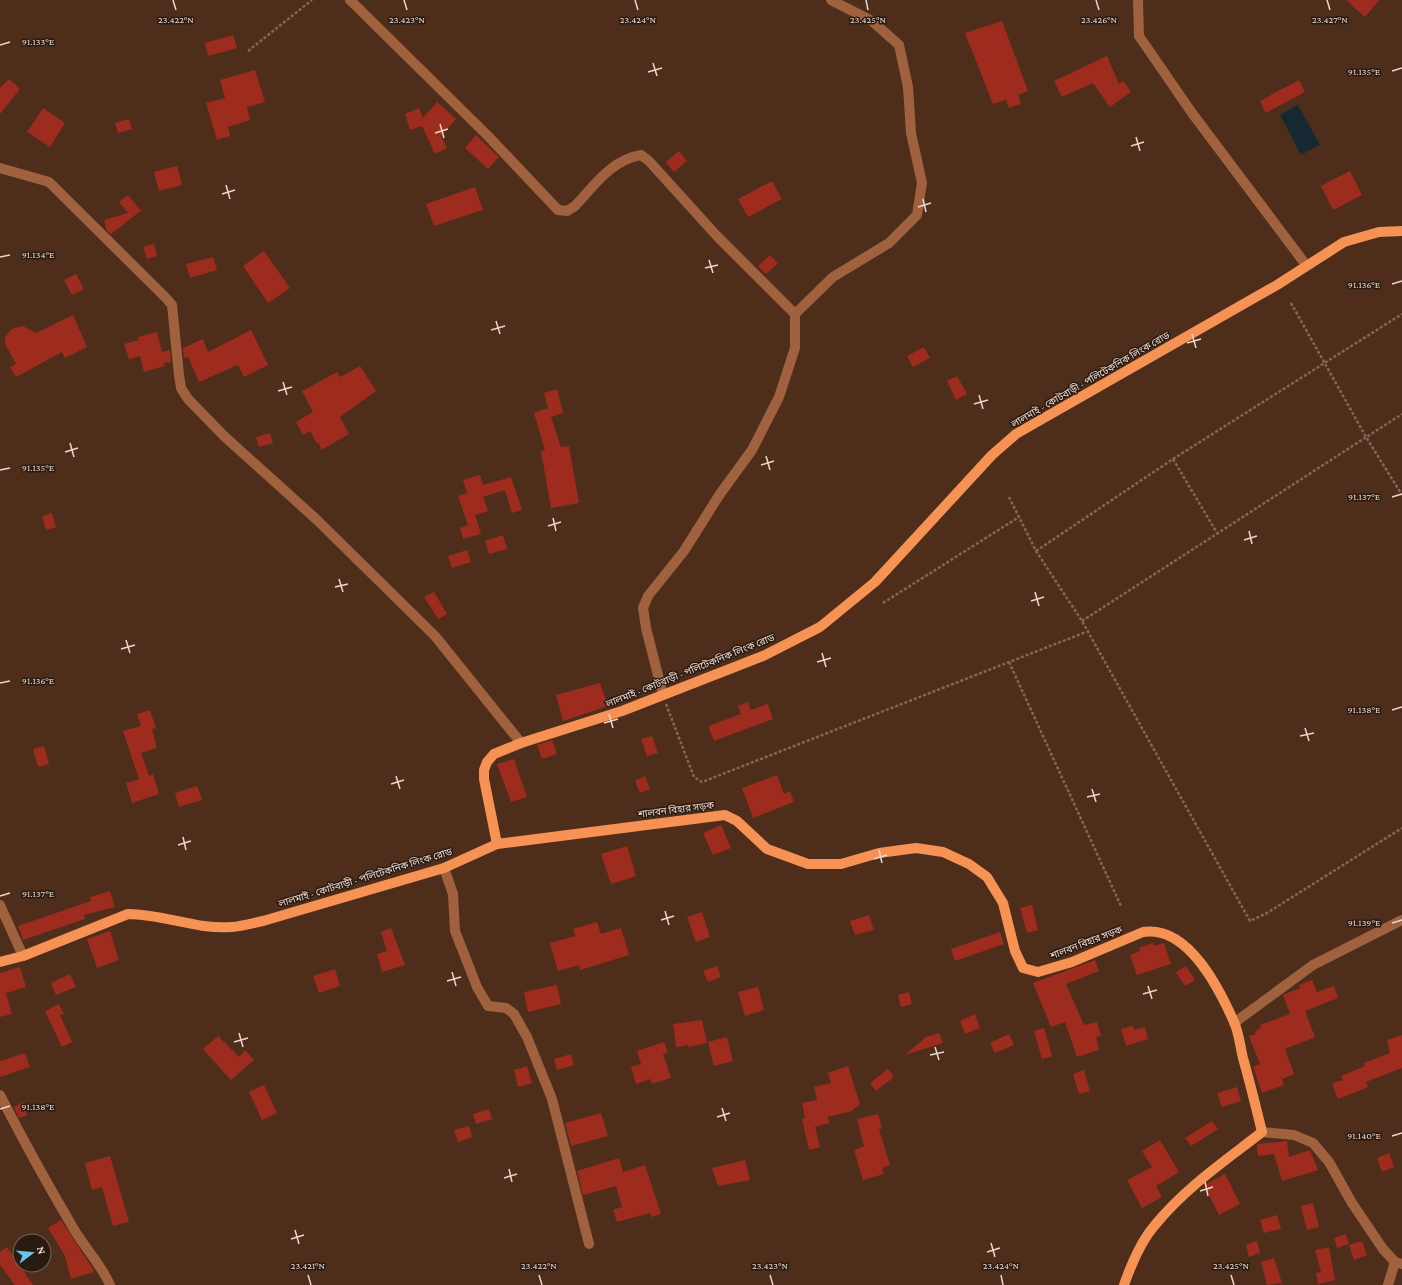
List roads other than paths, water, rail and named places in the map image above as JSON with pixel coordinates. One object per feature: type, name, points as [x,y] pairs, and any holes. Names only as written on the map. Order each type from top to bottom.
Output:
[{"type":"main road","name":"লালমাই - কোটবাড়ী - পলিটেকনিক লিংক রোড","points":[[0,962],[23,956],[128,914],[140,914],[193,924],[232,927],[263,921],[444,868],[497,844],[486,794],[484,770],[487,762],[494,754],[520,743],[622,711],[763,656],[820,627],[875,582],[992,455],[1016,434],[1277,285],[1344,242],[1379,232],[1402,231]]},
{"type":"main road","name":"শালবন বিহার সড়ক","points":[[497,844],[725,815],[737,821],[767,849],[808,864],[841,864],[879,853],[916,848],[943,852],[968,864],[987,877],[1003,903],[1015,951],[1023,968],[1038,972],[1072,962],[1143,932],[1161,932],[1174,938],[1190,950],[1211,979],[1234,1023],[1262,1132]]},
{"type":"main road","points":[[1124,1285],[1143,1244],[1154,1226],[1167,1211],[1188,1191],[1262,1132]]},
{"type":"street","points":[[350,0],[488,136],[558,210],[567,211],[574,206],[617,163],[631,157],[641,156],[649,161],[716,235],[794,314],[795,348],[779,397],[752,450],[720,494],[684,552],[648,596],[643,608],[646,628],[663,695]]},
{"type":"street","points":[[794,314],[833,277],[889,243],[917,214],[922,184],[911,133],[908,87],[899,45],[872,21],[831,0]]},
{"type":"street","points":[[1138,0],[1139,36],[1192,113],[1306,265]]},
{"type":"street","points":[[0,168],[49,182],[172,305],[181,388],[188,400],[224,436],[316,519],[435,636],[520,743]]},
{"type":"street","points":[[444,868],[453,894],[455,931],[477,987],[488,1006],[506,1008],[514,1014],[526,1037],[552,1100],[589,1244]]},
{"type":"street","points":[[0,905],[23,956]]},
{"type":"street","points":[[1234,1023],[1313,965],[1402,920]]},
{"type":"street","points":[[0,1095],[38,1169],[86,1248],[106,1275],[110,1285]]},
{"type":"street","points":[[1262,1132],[1275,1132],[1294,1135],[1313,1143],[1329,1162],[1352,1203],[1383,1249],[1399,1263],[1388,1285]]},
{"type":"water","points":[[1298,105],[1320,145],[1301,155],[1280,115]]}]
